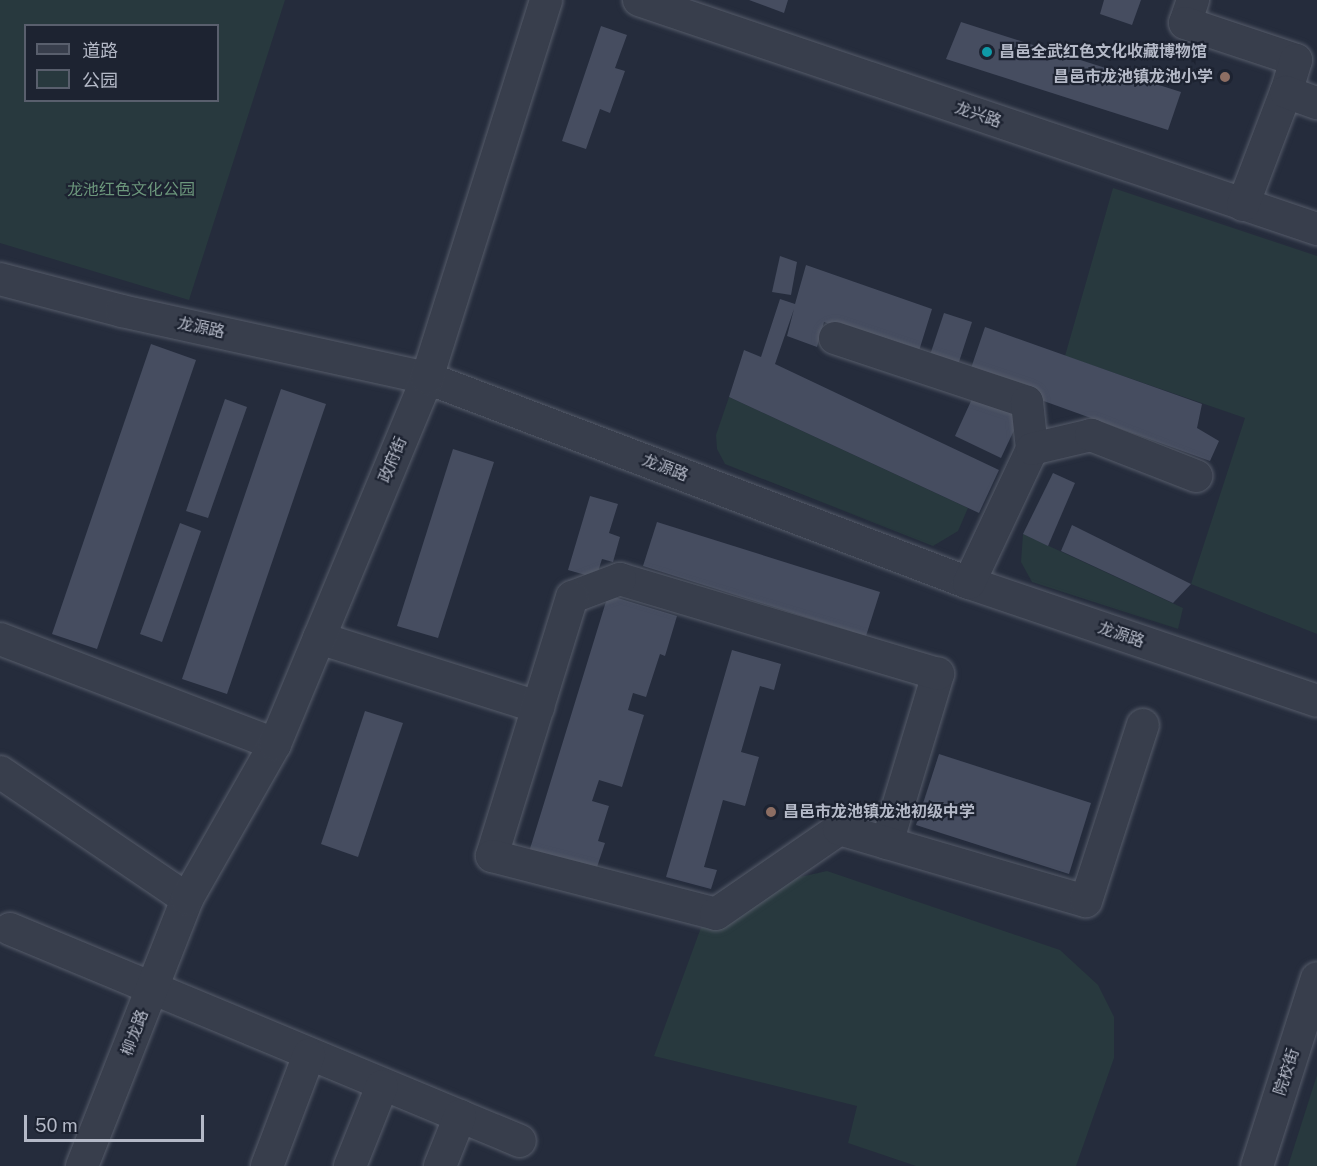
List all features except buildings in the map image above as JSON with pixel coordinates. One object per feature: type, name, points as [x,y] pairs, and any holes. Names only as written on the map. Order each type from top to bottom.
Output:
[{"type":"street","name":"政府街","points":[[187,899],[275,744],[427,378],[546,0]]},
{"type":"street","name":"龙兴路","points":[[639,0],[1317,229]]},
{"type":"street","points":[[1193,0],[1185,23],[1296,60],[1243,205]]},
{"type":"street","points":[[1286,92],[1317,103]]},
{"type":"street","name":"龙源路","points":[[0,279],[122,311],[427,378],[969,583],[1317,700]]},
{"type":"street","points":[[835,338],[1027,402],[1032,449],[969,583]]},
{"type":"street","points":[[1032,449],[1091,435],[1197,476]]},
{"type":"street","points":[[887,843],[938,674],[620,579],[572,597],[492,855],[716,914],[839,830],[1086,901],[1143,725]]},
{"type":"street","points":[[319,638],[538,707]]},
{"type":"street","points":[[2,648],[275,744]]},
{"type":"street","points":[[0,772],[187,899]]},
{"type":"street","name":"柳龙路","points":[[82,1166],[187,899]]},
{"type":"street","points":[[10,929],[382,1086],[520,1141]]},
{"type":"street","name":"院校街","points":[[1257,1166],[1317,978]]},
{"type":"street","points":[[267,1166],[309,1055]]},
{"type":"street","points":[[350,1166],[382,1086]]},
{"type":"street","points":[[440,1166],[460,1116]]},
{"type":"green space","name":"龙池红色文化公园","points":[[0,0],[285,0],[189,300],[0,243]]},
{"type":"green space","points":[[1113,188],[1317,256],[1317,634],[1191,584],[1245,418],[1065,356]]},
{"type":"green space","points":[[729,397],[968,508],[958,531],[933,546],[725,464],[717,449],[716,435]]},
{"type":"green space","points":[[1023,534],[1183,608],[1178,629],[1032,582],[1021,562]]},
{"type":"green space","points":[[827,871],[1060,950],[1098,985],[1114,1017],[1114,1058],[1076,1166],[916,1166],[848,1143],[857,1106],[654,1056],[703,922],[782,881]]},
{"type":"green space","points":[[1317,1075],[1317,1166],[1288,1166]]},
{"type":"place","name":"昌邑全武红色文化收藏博物馆","points":[[987,52]]},
{"type":"place","name":"昌邑市龙池镇龙池小学","points":[[1225,77]]},
{"type":"place","name":"昌邑市龙池镇龙池初级中学","points":[[771,812]]}]
